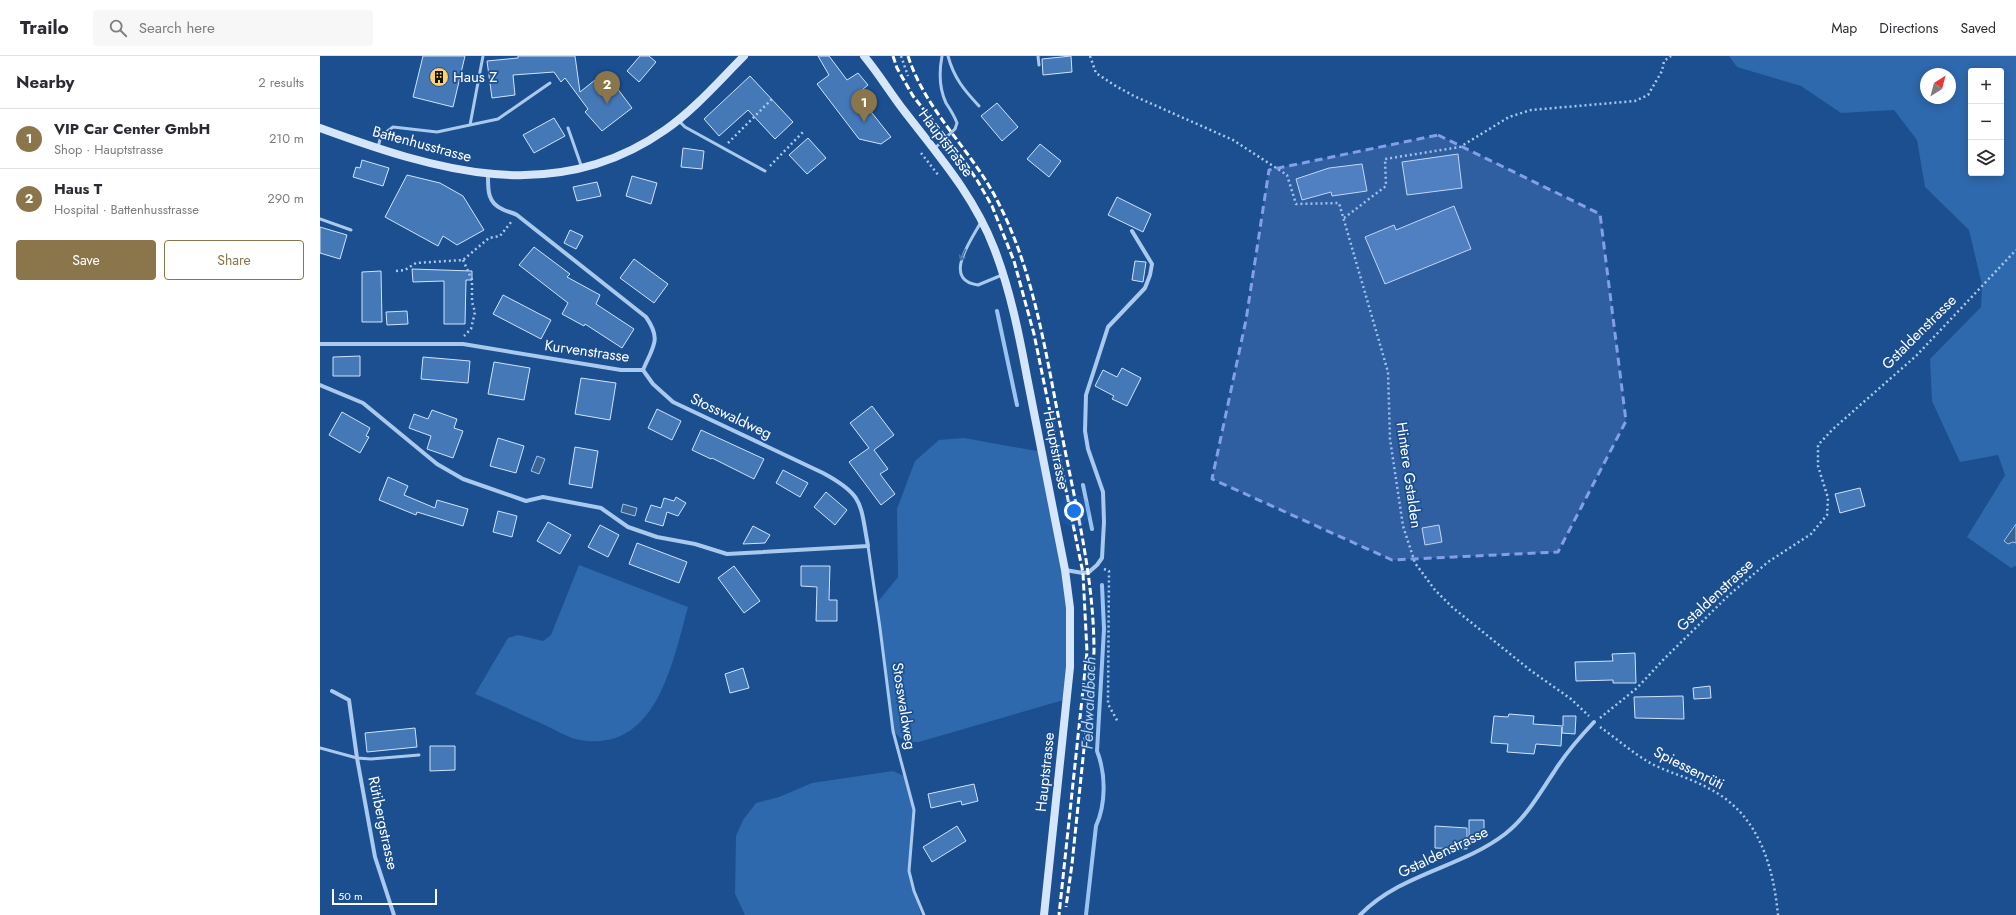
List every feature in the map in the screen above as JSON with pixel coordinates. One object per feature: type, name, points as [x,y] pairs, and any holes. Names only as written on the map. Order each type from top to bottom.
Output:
[{"type":"street","name":"Battenhusstrasse","points":[[320,128],[378,148],[436,165],[488,174],[532,176],[556,174],[594,165],[632,150],[678,120],[744,56]]},
{"type":"street","name":"Hauptstrasse","points":[[864,56],[935,148],[968,195],[994,249],[1021,345],[1065,570],[1070,608],[1070,667],[1044,915]]},
{"type":"street","points":[[873,56],[876,70]]},
{"type":"street","name":"Kurvenstrasse","points":[[320,344],[463,344],[621,370],[643,370],[656,340],[654,328],[646,317],[517,216],[493,203],[488,193],[488,174]]},
{"type":"street","points":[[1065,570],[1083,573],[1089,572],[1102,558],[1104,542],[1103,492],[1088,449],[1085,431],[1086,395],[1108,327],[1145,288],[1150,275],[1152,264],[1132,231]]},
{"type":"street","name":"Stosswaldweg","points":[[643,370],[653,384],[674,402],[839,482],[854,493],[861,506],[868,546]]},
{"type":"street","points":[[320,385],[363,403],[437,464],[463,479],[526,501],[543,496],[601,508],[628,527],[657,537],[695,544],[727,554],[868,546]]},
{"type":"street","name":"Rütibergstrasse","points":[[332,691],[349,700],[357,758],[375,857],[394,915]]},
{"type":"street","name":"Gstaldenstrasse","points":[[1360,915],[1398,887],[1481,849],[1505,834],[1536,801],[1573,745],[1594,722]]},
{"type":"lane","points":[[470,125],[483,56]]},
{"type":"lane","points":[[935,148],[955,129],[956,122],[945,101],[941,88],[940,71],[942,56]]},
{"type":"lane","points":[[948,56],[951,67],[962,88],[979,106]]},
{"type":"lane","points":[[1038,56],[1039,65]]},
{"type":"lane","points":[[378,148],[381,136],[393,127],[437,132],[498,119],[550,83]]},
{"type":"lane","points":[[678,120],[685,127],[765,171]]},
{"type":"lane","points":[[568,128],[582,168]]},
{"type":"lane","points":[[320,219],[351,230]]},
{"type":"lane","points":[[981,221],[961,259],[961,273],[966,281],[978,285],[1002,275]]},
{"type":"lane","name":"Stosswaldweg","points":[[868,546],[893,732],[914,810],[909,871],[914,891],[924,915]]},
{"type":"lane","points":[[320,748],[357,758],[371,759],[419,755]]},
{"type":"path","points":[[901,56],[908,76]]},
{"type":"path","name":"Hintere Gstalden","points":[[1090,56],[1096,73],[1114,85],[1134,96],[1233,140],[1287,175],[1296,204],[1339,203],[1388,372],[1393,455],[1403,526],[1415,563],[1435,590],[1452,607],[1530,670],[1571,699],[1594,722]]},
{"type":"path","points":[[1344,218],[1386,186],[1385,159],[1460,147],[1509,117],[1531,110],[1634,101],[1648,95],[1662,71],[1664,61],[1671,56]]},
{"type":"path","points":[[723,148],[773,98]]},
{"type":"path","points":[[765,171],[803,132]]},
{"type":"path","points":[[920,150],[942,180]]},
{"type":"path","points":[[396,271],[405,270],[416,263],[463,260],[489,238],[500,236],[508,225]]},
{"type":"path","name":"Gstaldenstrasse","points":[[1594,722],[1637,688],[1729,595],[1768,562],[1811,534],[1828,515],[1828,498],[1818,466],[1818,445],[1833,429],[1916,356],[2016,250]]},
{"type":"path","points":[[463,260],[472,280],[472,302],[475,312],[471,329],[463,336],[463,344]]},
{"type":"path","points":[[1097,565],[1109,571],[1108,704],[1118,722]]},
{"type":"path","name":"Spiessenrüti","points":[[1594,722],[1651,763],[1709,788],[1727,800],[1750,823],[1767,857],[1776,885],[1778,915]]},
{"type":"highlighted area","points":[[1438,135],[1600,214],[1626,421],[1558,552],[1392,560],[1212,479],[1246,320],[1269,170]]},
{"type":"shaded area","points":[[1729,56],[2016,56],[2016,566],[2011,568],[1967,537],[2005,475],[1998,455],[1960,462],[1932,401],[1930,359],[1981,307],[1982,285],[1969,230],[1925,187],[1917,140],[1894,110],[1841,113],[1801,86],[1737,67]]},
{"type":"shaded area","points":[[964,438],[1042,452],[1070,608],[1067,699],[919,742],[905,742],[893,731],[876,604],[898,577],[897,509],[915,461],[939,440]]},
{"type":"shaded area","points":[[537,456],[545,459],[539,474],[531,471]]},
{"type":"shaded area","points":[[623,504],[637,508],[635,516],[621,512]]},
{"type":"shaded area","points":[[2016,524],[2016,543],[2013,542],[2008,544],[2004,541]]},
{"type":"shaded area","points":[[579,565],[688,607],[667,679],[656,701],[642,720],[625,734],[602,741],[571,738],[475,694],[508,638],[518,635],[543,641],[551,635]]},
{"type":"shaded area","points":[[893,771],[904,776],[914,810],[909,871],[921,915],[745,915],[735,894],[736,836],[743,820],[756,803],[779,797],[812,783]]},
{"type":"building","name":"Haus Z","points":[[423,56],[465,56],[453,107],[413,97]]},
{"type":"building","points":[[518,56],[575,56],[580,92],[605,72],[632,108],[602,131],[585,112],[588,109],[565,78],[561,82],[554,72],[513,75],[515,95],[492,98],[487,61],[518,58]]},
{"type":"building","points":[[640,56],[649,56],[656,62],[639,82],[627,71]]},
{"type":"building","points":[[818,56],[829,56],[847,80],[858,73],[868,85],[857,94],[891,137],[881,144],[859,139],[817,84],[829,75]]},
{"type":"building","points":[[1071,56],[1072,72],[1043,75],[1042,59]]},
{"type":"building","points":[[750,76],[793,122],[775,139],[748,110],[719,136],[704,119]]},
{"type":"building","points":[[997,103],[1018,127],[1002,141],[981,116]]},
{"type":"building","points":[[554,118],[565,136],[534,153],[523,135]]},
{"type":"building","points":[[808,138],[826,158],[807,174],[789,155]]},
{"type":"building","points":[[1040,144],[1061,161],[1049,177],[1027,159]]},
{"type":"building","points":[[683,148],[704,151],[702,169],[681,167]]},
{"type":"building","points":[[1458,154],[1462,188],[1407,195],[1402,162]]},
{"type":"building","points":[[362,160],[389,168],[383,186],[353,177],[356,167],[360,168]]},
{"type":"building","points":[[1362,164],[1367,191],[1332,196],[1331,192],[1302,200],[1296,179],[1329,168]]},
{"type":"building","points":[[407,175],[440,183],[463,196],[484,230],[457,245],[443,236],[438,246],[385,217]]},
{"type":"building","points":[[632,176],[657,183],[651,204],[626,196]]},
{"type":"building","points":[[597,182],[601,196],[577,201],[573,187]]},
{"type":"building","points":[[1117,197],[1151,214],[1143,232],[1108,215]]},
{"type":"building","points":[[1454,206],[1471,249],[1385,284],[1365,237],[1394,225],[1396,230]]},
{"type":"building","points":[[320,227],[347,235],[340,259],[320,253]]},
{"type":"building","points":[[570,230],[583,236],[576,249],[564,243]]},
{"type":"building","points":[[534,247],[570,274],[567,277],[600,295],[596,304],[634,329],[622,348],[585,324],[584,326],[562,314],[568,303],[519,265]]},
{"type":"building","points":[[634,259],[668,284],[654,303],[620,278]]},
{"type":"building","points":[[1135,261],[1146,262],[1143,282],[1132,280]]},
{"type":"building","points":[[412,269],[472,271],[472,280],[466,280],[465,324],[444,324],[444,281],[413,282]]},
{"type":"building","points":[[381,271],[382,322],[362,322],[362,272]]},
{"type":"building","points":[[503,295],[551,320],[541,339],[493,314]]},
{"type":"building","points":[[407,311],[408,324],[387,325],[386,312]]},
{"type":"building","points":[[360,356],[360,376],[333,376],[333,357]]},
{"type":"building","points":[[423,357],[470,361],[468,383],[421,379]]},
{"type":"building","points":[[494,362],[530,368],[524,400],[488,394]]},
{"type":"building","points":[[1122,368],[1141,378],[1127,406],[1112,399],[1114,396],[1095,386],[1103,370],[1117,377]]},
{"type":"building","points":[[581,378],[616,383],[610,420],[575,414]]},
{"type":"building","points":[[872,406],[894,435],[874,450],[888,469],[880,474],[895,494],[881,505],[849,462],[869,448],[850,423]]},
{"type":"building","points":[[657,409],[681,421],[672,440],[648,428]]},
{"type":"building","points":[[432,410],[457,419],[454,428],[463,431],[453,458],[427,449],[431,436],[409,428],[414,414],[428,419]]},
{"type":"building","points":[[342,412],[370,428],[366,436],[369,437],[360,453],[329,435]]},
{"type":"building","points":[[701,430],[764,459],[754,479],[712,458],[711,459],[692,450]]},
{"type":"building","points":[[498,438],[524,446],[516,473],[490,466]]},
{"type":"building","points":[[575,447],[598,451],[592,488],[569,484]]},
{"type":"building","points":[[783,470],[808,483],[800,497],[776,483]]},
{"type":"building","points":[[388,477],[408,486],[404,495],[435,508],[437,500],[468,509],[463,526],[417,512],[416,515],[379,500]]},
{"type":"building","points":[[1860,488],[1865,506],[1840,513],[1835,494]]},
{"type":"building","points":[[826,492],[847,510],[835,525],[814,507]]},
{"type":"building","points":[[676,497],[686,503],[678,516],[667,512],[663,526],[645,521],[651,505],[661,508],[664,498],[674,501]]},
{"type":"building","points":[[498,511],[517,516],[512,537],[493,532]]},
{"type":"building","points":[[548,522],[571,535],[560,554],[537,541]]},
{"type":"building","points":[[600,525],[619,535],[608,557],[588,547]]},
{"type":"building","points":[[1439,525],[1442,542],[1425,545],[1422,528]]},
{"type":"building","points":[[753,526],[770,535],[765,543],[743,544]]},
{"type":"building","points":[[637,543],[687,562],[679,583],[629,564]]},
{"type":"building","points":[[734,566],[760,601],[744,613],[718,578]]},
{"type":"building","points":[[801,566],[830,566],[829,600],[837,600],[837,621],[816,621],[817,587],[801,586]]},
{"type":"building","points":[[1635,653],[1636,683],[1613,683],[1613,680],[1576,681],[1575,662],[1613,661],[1612,654]]},
{"type":"building","points":[[743,668],[749,688],[730,693],[725,674]]},
{"type":"building","points":[[1710,686],[1711,698],[1694,699],[1693,688]]},
{"type":"building","points":[[1683,696],[1684,719],[1635,718],[1634,697]]},
{"type":"building","points":[[1509,714],[1534,716],[1533,724],[1563,726],[1563,716],[1576,716],[1575,734],[1562,733],[1562,727],[1561,746],[1536,744],[1534,754],[1507,752],[1508,744],[1491,743],[1494,716],[1508,717]]},
{"type":"building","points":[[415,728],[417,747],[367,752],[365,733]]},
{"type":"building","points":[[430,746],[455,746],[455,770],[430,771]]},
{"type":"building","points":[[974,784],[978,801],[962,805],[961,801],[931,808],[928,794]]},
{"type":"building","points":[[1469,820],[1484,820],[1484,838],[1469,838]]},
{"type":"building","points":[[957,826],[966,841],[932,862],[923,847]]},
{"type":"building","points":[[1435,826],[1467,828],[1467,849],[1435,848]]},
{"type":"waterway","name":"Feldwaldbach","points":[[997,311],[1017,405]]},
{"type":"waterway","name":"Feldwaldbach","points":[[1083,485],[1092,529]]},
{"type":"waterway","name":"Feldwaldbach","points":[[1086,915],[1096,826],[1102,808],[1104,789],[1102,769],[1097,751],[1104,629],[1102,585]]},
{"type":"railway","points":[[893,56],[897,68],[913,96],[961,157],[977,180],[992,206],[1014,261],[1034,334],[1083,573],[1087,652],[1059,915]]},
{"type":"railway","points":[[908,56],[926,95],[976,165],[998,202],[1011,229],[1038,316],[1078,516],[1088,570],[1094,652],[1072,864],[1066,907]]},
{"type":"place","name":"Haus Z","points":[[439,77]]},
{"type":"place","name":"Haus T","points":[[607,104]]},
{"type":"place","name":"VIP Car Center GmbH","points":[[864,122]]}]
